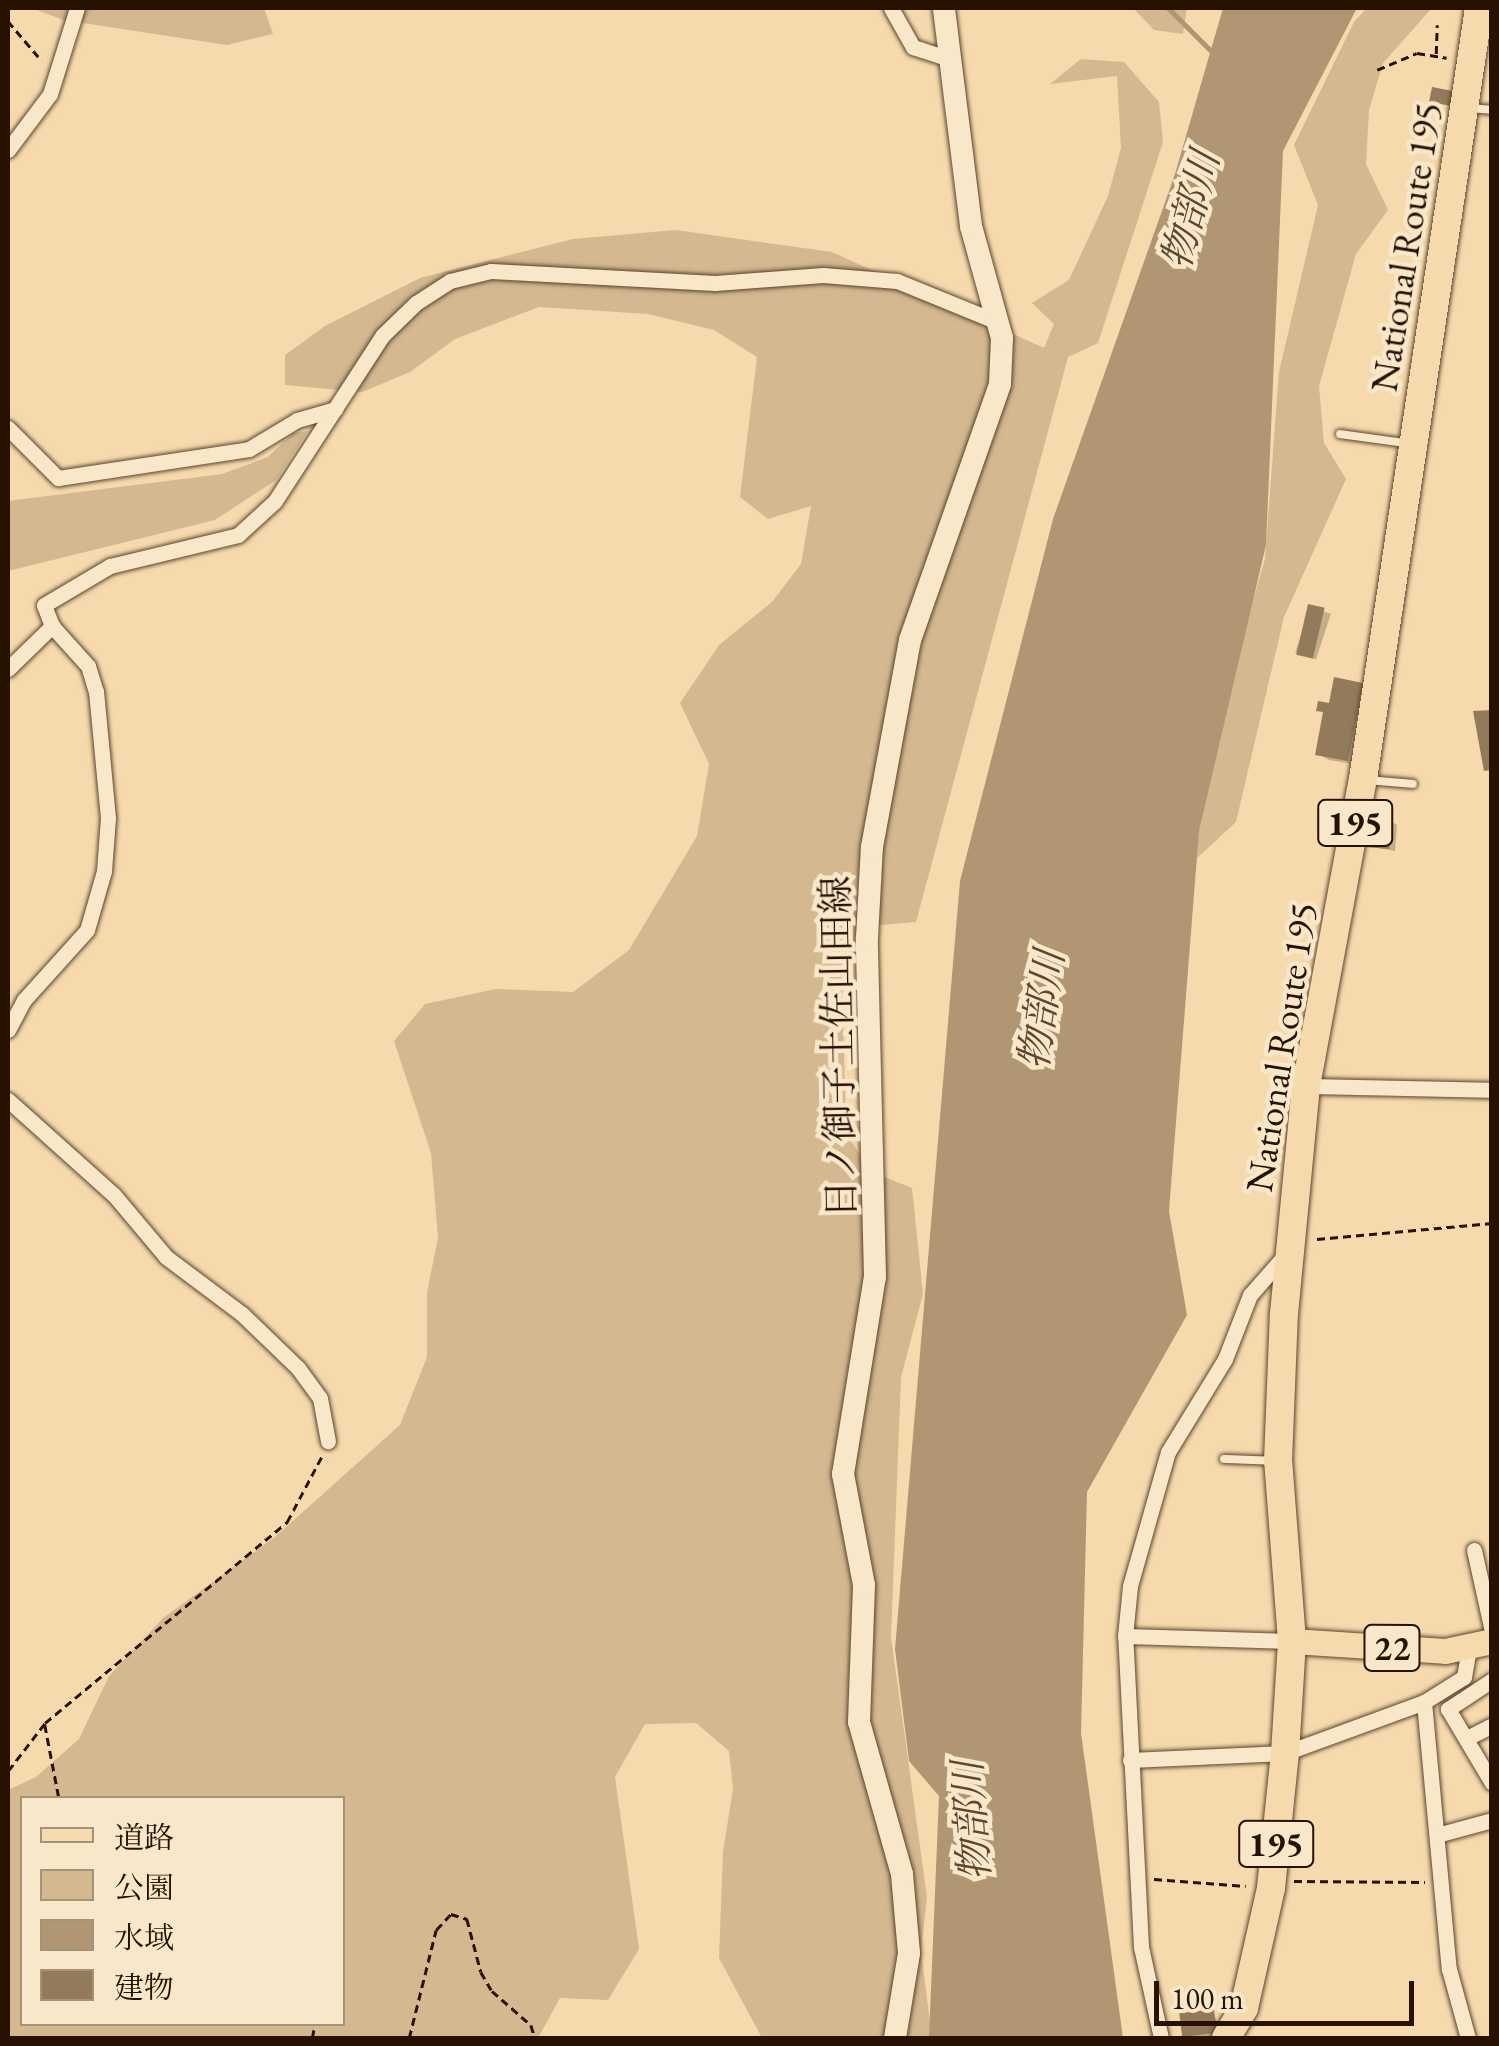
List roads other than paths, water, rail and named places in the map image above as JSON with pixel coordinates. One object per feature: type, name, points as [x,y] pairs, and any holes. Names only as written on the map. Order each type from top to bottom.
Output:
[{"type":"highway","name":"National Route 195","points":[[1226,2038],[1244,2008],[1272,1883],[1285,1753],[1292,1641],[1278,1461],[1290,1246],[1306,1086],[1364,779],[1414,444],[1478,108],[1472,63],[1479,8]]},
{"type":"main road","name":"日ノ御子土佐山田線","points":[[895,2038],[909,1953],[902,1874],[859,1722],[864,1585],[843,1474],[875,1277],[870,883],[892,719],[916,622],[1000,384],[1000,323],[971,226],[944,8]]},
{"type":"main road","name":"22","points":[[1292,1641],[1480,1644]]},
{"type":"street","points":[[8,150],[59,72],[77,8]]},
{"type":"street","points":[[890,8],[913,47],[950,59]]},
{"type":"street","points":[[8,1030],[24,1000],[88,930],[104,872],[108,818],[96,692],[88,666],[52,626],[44,604],[70,584],[110,566],[238,535],[276,501],[383,335],[416,303],[450,282],[491,270],[670,282],[823,276],[897,282],[1000,323]]},
{"type":"street","points":[[8,428],[58,478],[248,450],[296,420],[336,409]]},
{"type":"street","points":[[8,668],[52,626]]},
{"type":"street","points":[[1306,1086],[1492,1090]]},
{"type":"street","points":[[8,1100],[114,1195],[166,1257],[242,1314],[298,1368],[320,1398],[328,1441]]},
{"type":"street","points":[[1160,2038],[1141,1948],[1142,1878],[1130,1760],[1125,1636],[1130,1586],[1168,1452],[1225,1359],[1250,1295],[1290,1246]]},
{"type":"street","points":[[1474,1550],[1492,1631]]},
{"type":"street","points":[[1125,1636],[1292,1641]]},
{"type":"street","points":[[1130,1760],[1285,1753],[1424,1702],[1464,1676],[1480,1644]]},
{"type":"street","points":[[1490,1778],[1448,1708],[1492,1680]]},
{"type":"street","points":[[1424,1702],[1449,1970],[1468,2038]]},
{"type":"street","points":[[1467,1738],[1492,1725]]},
{"type":"street","points":[[1437,1835],[1492,1820]]},
{"type":"lane","points":[[1340,434],[1414,444]]},
{"type":"lane","points":[[1364,779],[1414,784]]},
{"type":"lane","points":[[1224,1459],[1278,1461]]},
{"type":"water","name":"物部川","points":[[1223,8],[1357,8],[1283,151],[1266,545],[1199,831],[1169,1211],[1187,1315],[1087,1492],[1081,1733],[1123,2038],[929,2038],[939,1796],[909,1761],[895,1649],[960,881],[1053,519],[1175,174]]},
{"type":"waterway","points":[[1168,8],[1215,55]]}]
